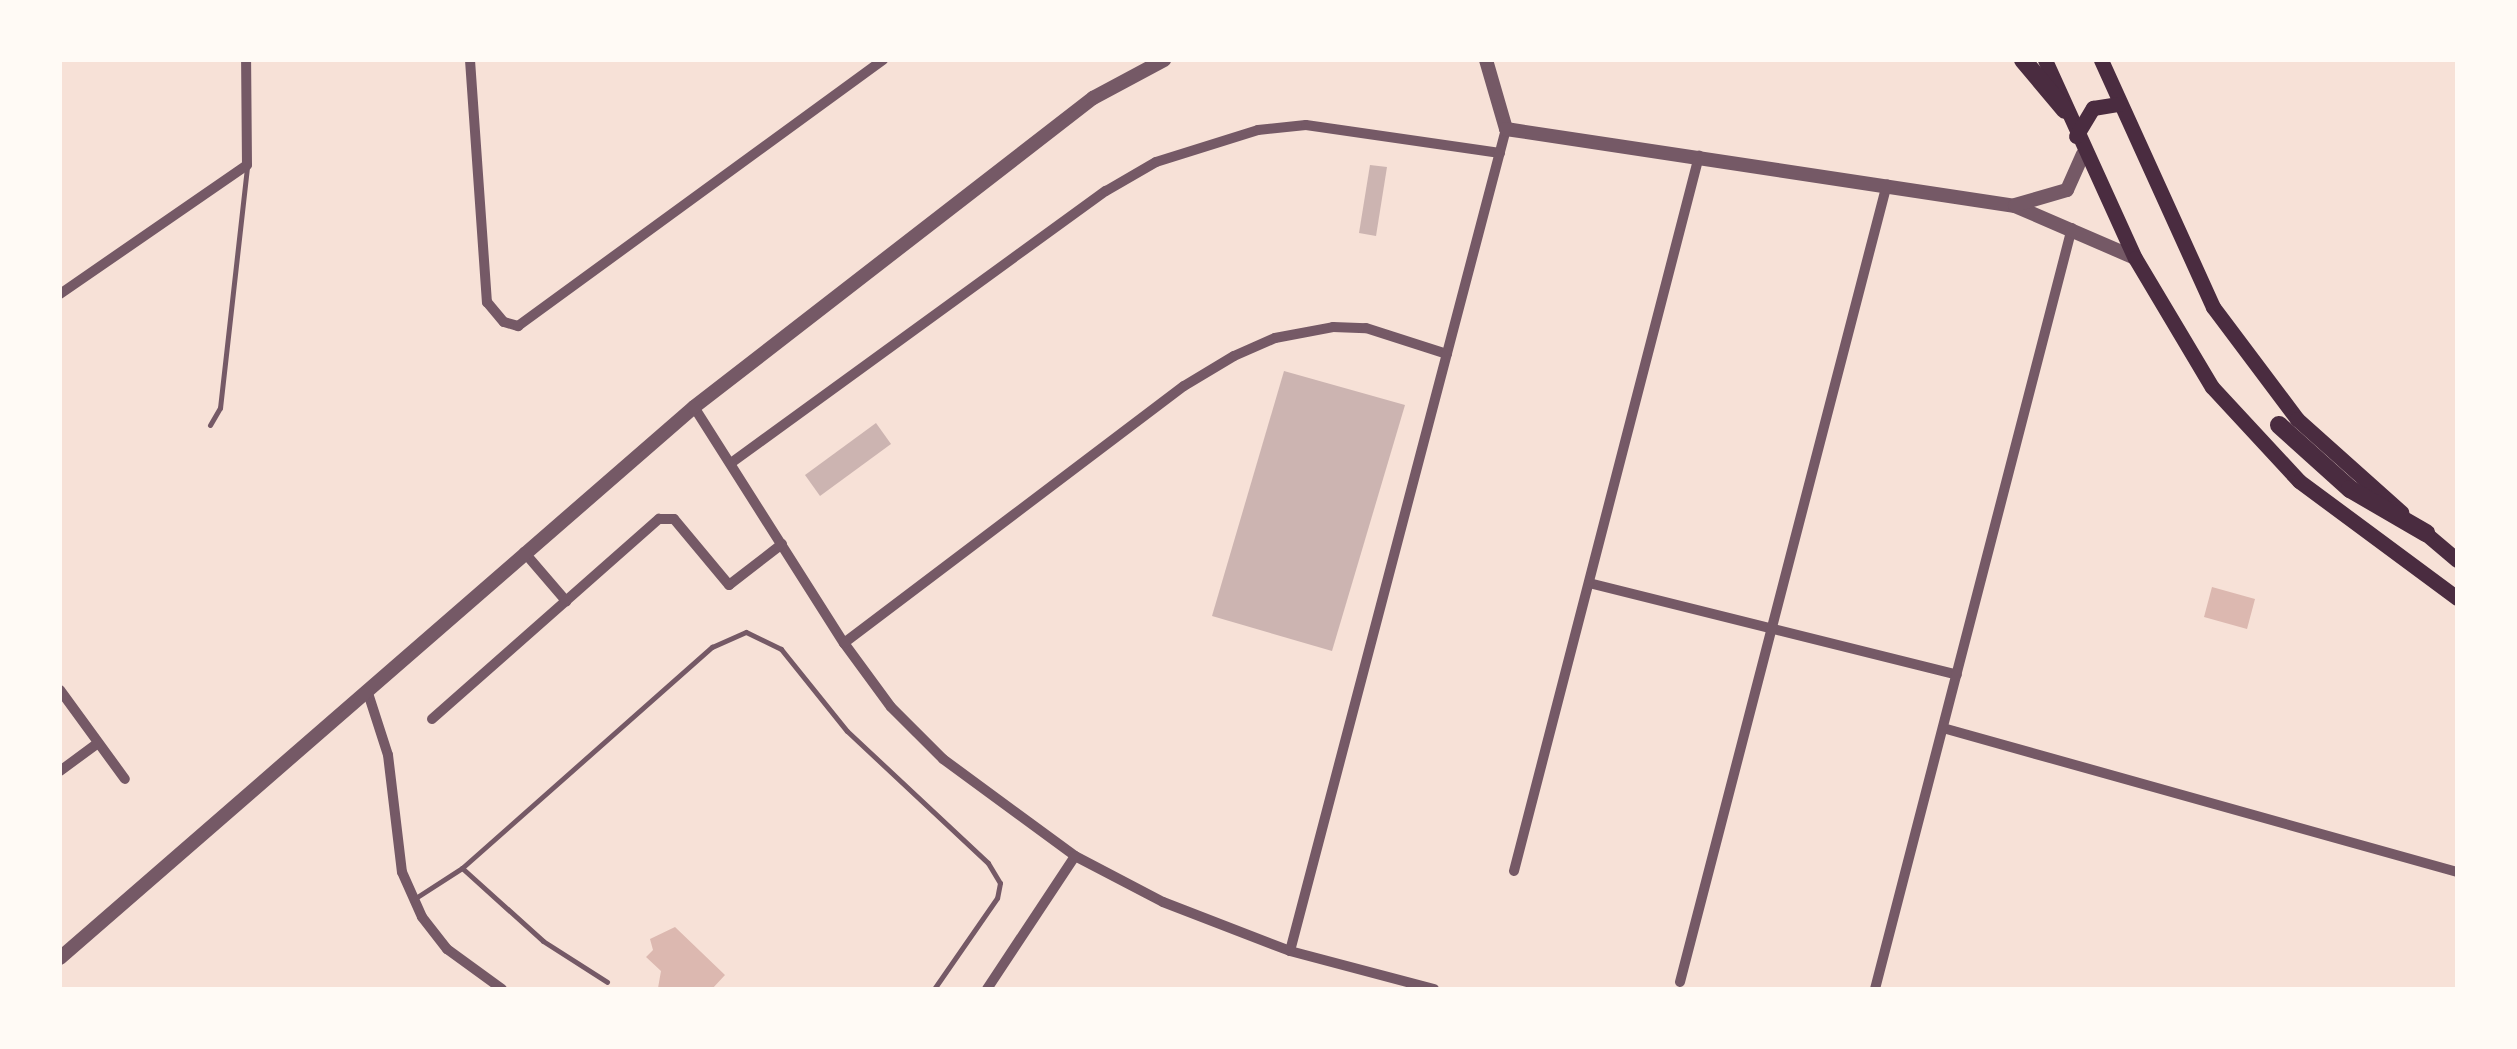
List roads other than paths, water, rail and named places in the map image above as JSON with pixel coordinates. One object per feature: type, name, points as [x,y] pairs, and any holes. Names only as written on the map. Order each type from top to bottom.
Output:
[{"type":"highway","points":[[2023,60],[2065,110]]},
{"type":"highway","points":[[2279,426],[2350,489],[2426,533]]},
{"type":"main road","points":[[2045,60],[2084,154],[2135,258],[2212,387],[2256,440],[2299,480],[2457,598]]},
{"type":"main road","points":[[2101,60],[2213,307],[2258,374],[2336,457],[2457,560]]},
{"type":"main road","points":[[2076,136],[2094,108],[2119,104]]},
{"type":"street","points":[[60,294],[247,165],[246,60]]},
{"type":"street","points":[[470,60],[487,302],[504,322],[518,326],[884,60]]},
{"type":"street","points":[[60,958],[694,408],[1094,98],[1164,60]]},
{"type":"street","points":[[1290,951],[1506,129],[1485,60]]},
{"type":"street","points":[[731,464],[1106,191],[1156,162],[1258,130],[1306,125],[1500,153]]},
{"type":"street","points":[[1506,129],[1888,183],[2014,206],[2072,227],[2135,258]]},
{"type":"street","points":[[2014,206],[2067,190],[2084,154]]},
{"type":"street","points":[[1514,871],[1699,156]]},
{"type":"street","points":[[1680,982],[1888,183]]},
{"type":"street","points":[[1875,989],[2072,227]]},
{"type":"street","points":[[844,643],[1184,386],[1234,356],[1275,338],[1333,327],[1366,328],[1447,354]]},
{"type":"street","points":[[694,408],[844,643],[891,707],[943,758],[1075,856],[1208,922],[1290,951],[1434,989]]},
{"type":"street","points":[[432,720],[668,516],[729,584],[782,544]]},
{"type":"street","points":[[524,552],[566,602]]},
{"type":"street","points":[[1589,582],[1956,675]]},
{"type":"street","points":[[60,690],[125,779]]},
{"type":"street","points":[[367,690],[388,755],[402,872],[414,899],[447,949],[502,989]]},
{"type":"street","points":[[1943,728],[2457,872]]},
{"type":"street","points":[[60,771],[98,743]]},
{"type":"street","points":[[987,989],[1075,856]]},
{"type":"lane","points":[[210,425],[220,408],[247,165]]},
{"type":"lane","points":[[414,899],[462,868],[712,647],[746,632],[781,649],[848,731],[988,862],[1000,883],[997,898],[934,989]]},
{"type":"lane","points":[[462,868],[543,941],[607,982]]}]
